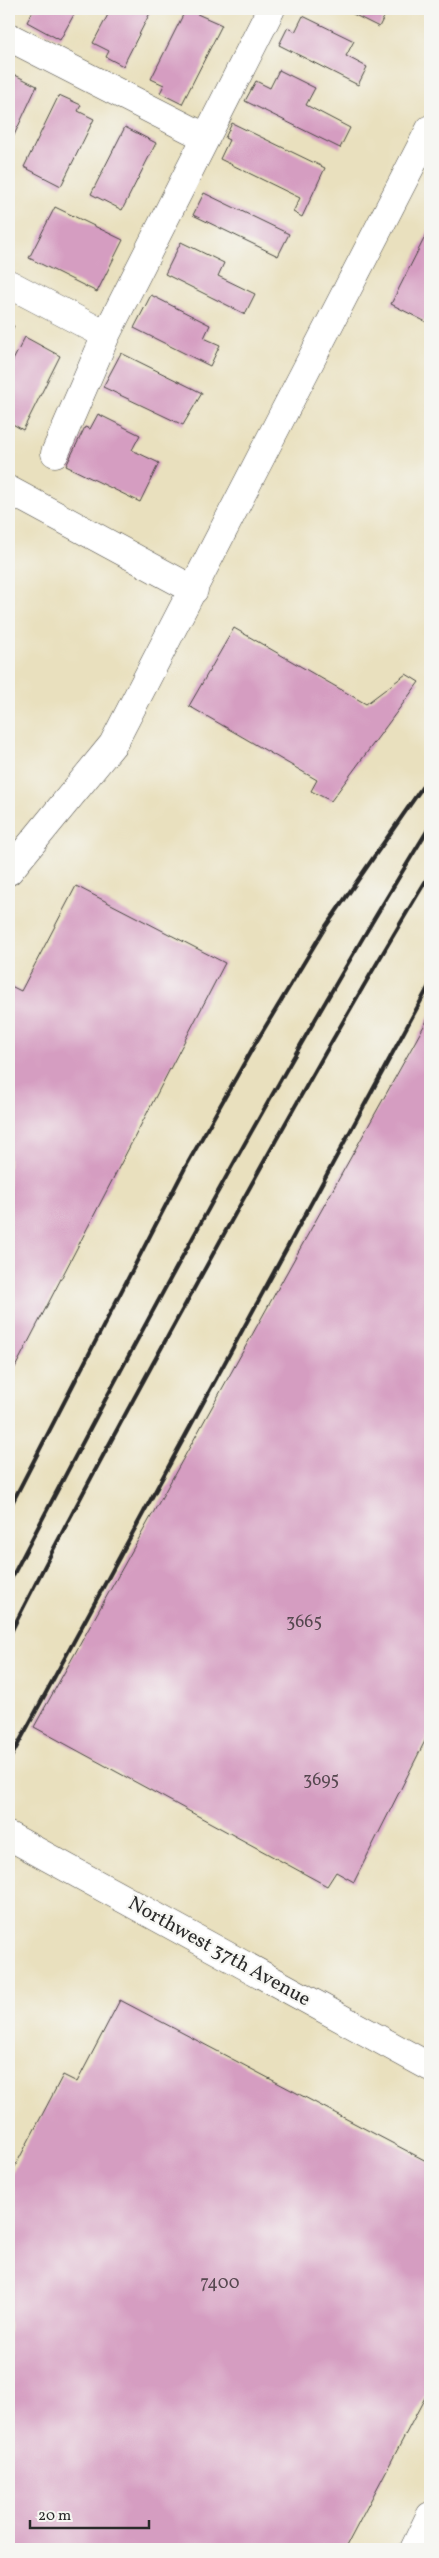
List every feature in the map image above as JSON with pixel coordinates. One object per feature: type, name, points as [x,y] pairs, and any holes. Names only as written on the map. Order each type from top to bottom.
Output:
[{"type":"street","points":[[55,453],[106,335],[270,9]]},
{"type":"street","points":[[9,37],[205,136]]},
{"type":"street","points":[[9,871],[113,744],[430,129]]},
{"type":"street","points":[[9,284],[106,335]]},
{"type":"street","points":[[9,490],[194,590]]},
{"type":"street","name":"Northwest 37th Avenue","points":[[9,1836],[429,2063]]},
{"type":"street","points":[[414,2549],[430,2516]]},
{"type":"building","points":[[34,9],[77,9],[60,40],[27,22]]},
{"type":"building","points":[[111,9],[152,9],[123,66],[106,57],[109,51],[93,43]]},
{"type":"building","points":[[186,9],[222,25],[182,104],[160,93],[164,85],[151,79]]},
{"type":"building","points":[[343,9],[388,9],[379,27]]},
{"type":"building","points":[[303,16],[354,41],[346,56],[367,67],[358,85],[279,45],[288,27],[295,32]]},
{"type":"building","points":[[279,70],[315,88],[306,105],[350,128],[340,148],[245,101],[256,81],[270,88]]},
{"type":"building","points":[[9,72],[37,86],[9,146]]},
{"type":"building","points":[[59,95],[81,105],[78,111],[94,119],[61,186],[24,167]]},
{"type":"building","points":[[232,123],[325,168],[302,217],[293,212],[300,198],[220,159],[229,140],[225,138]]},
{"type":"building","points":[[125,127],[156,143],[122,210],[91,194]]},
{"type":"building","points":[[204,193],[289,234],[278,256],[193,215]]},
{"type":"building","points":[[55,207],[123,240],[97,292],[29,258]]},
{"type":"building","points":[[430,227],[430,324],[391,304]]},
{"type":"building","points":[[181,242],[224,263],[218,276],[255,294],[245,314],[165,274]]},
{"type":"building","points":[[151,295],[210,325],[204,338],[220,345],[210,366],[134,328]]},
{"type":"building","points":[[9,323],[14,326],[9,336]]},
{"type":"building","points":[[25,337],[60,356],[23,430],[9,422],[9,368]]},
{"type":"building","points":[[121,353],[202,393],[183,425],[103,387]]},
{"type":"building","points":[[98,414],[140,435],[132,450],[159,463],[140,502],[66,466],[85,427],[90,429]]},
{"type":"building","points":[[234,628],[366,704],[406,674],[419,682],[331,801],[311,791],[317,780],[189,706]]},
{"type":"building","points":[[76,886],[225,963],[9,1379],[9,985],[21,991]]},
{"type":"building","points":[[430,1015],[430,1731],[354,1882],[336,1872],[327,1886],[34,1727]]},
{"type":"building","points":[[120,2000],[430,2163],[430,2388],[345,2549],[9,2549],[9,2178],[63,2075],[77,2082]]},
{"type":"railway","points":[[9,1509],[185,1168],[255,1044],[326,926],[430,776]]},
{"type":"railway","points":[[9,1583],[213,1201],[319,1012],[430,826]]},
{"type":"railway","points":[[9,1636],[148,1372],[253,1181],[340,1027],[430,874]]},
{"type":"railway","points":[[9,1761],[430,984]]}]
